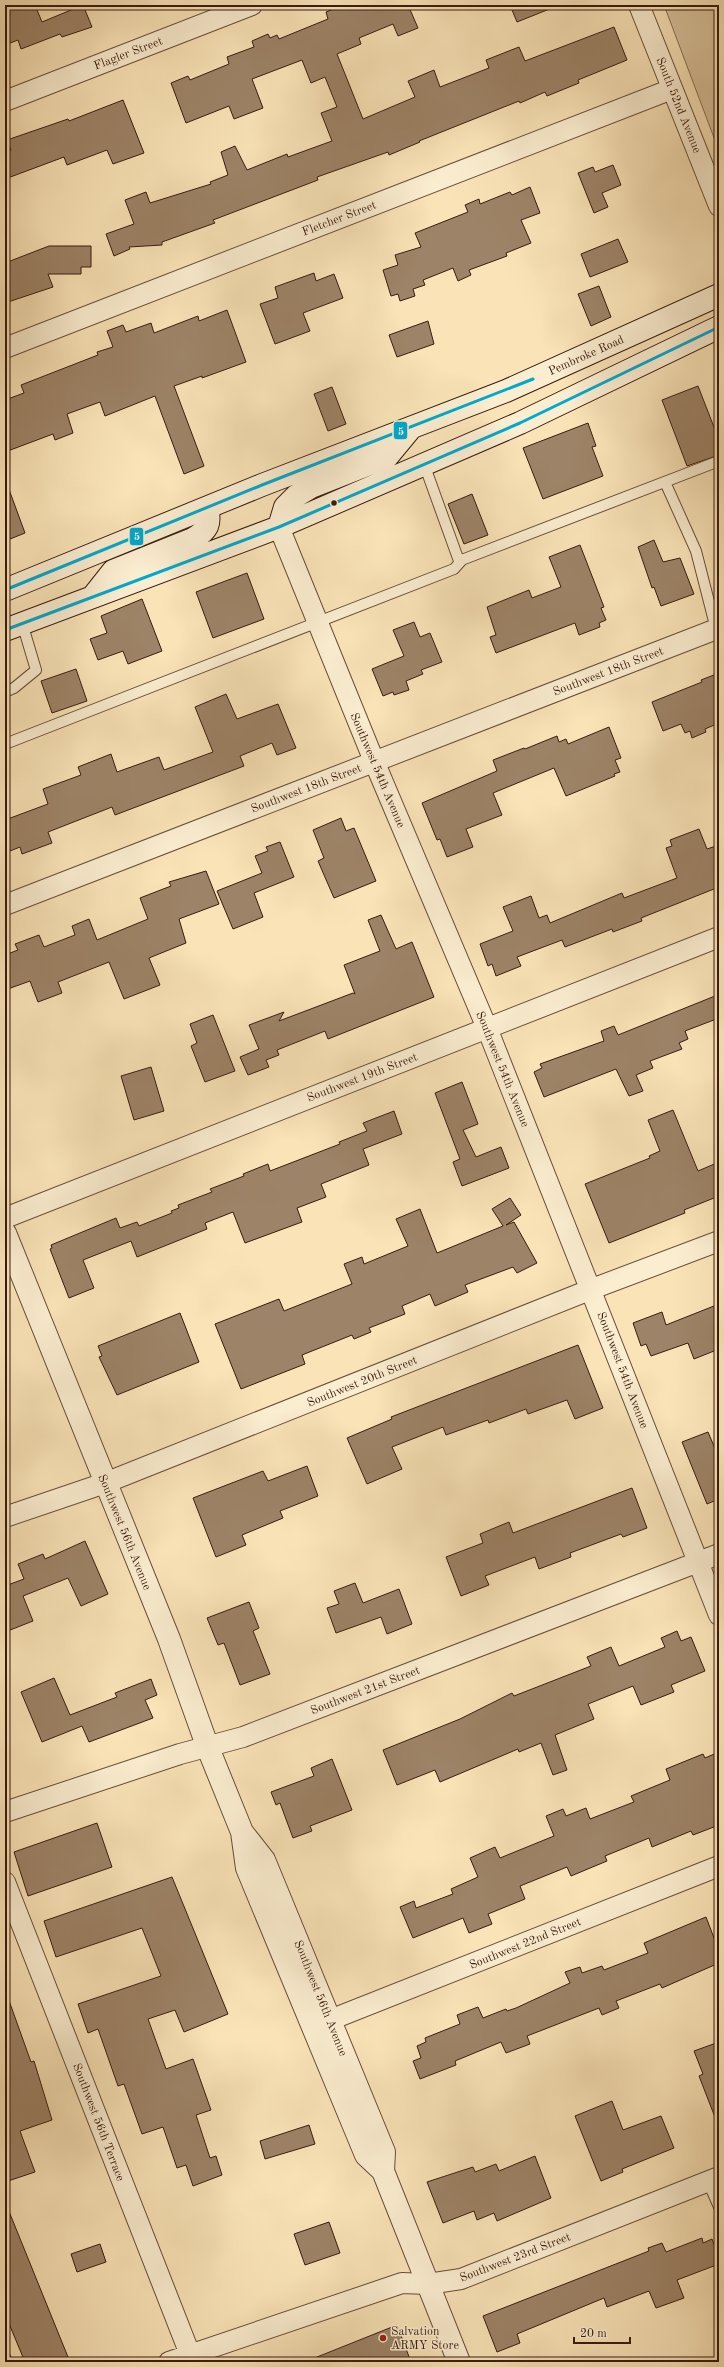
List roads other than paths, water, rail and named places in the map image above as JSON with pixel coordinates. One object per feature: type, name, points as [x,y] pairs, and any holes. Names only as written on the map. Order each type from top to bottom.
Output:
[{"type":"main road","name":"Pembroke Road","points":[[5,590],[207,508],[506,391],[719,295]]},
{"type":"main road","points":[[14,626],[279,526],[520,423],[719,327]]},
{"type":"main road","points":[[279,526],[285,507],[296,496],[311,487],[387,457],[412,427]]},
{"type":"main road","points":[[93,596],[113,571],[193,539],[205,531],[210,522],[207,508]]},
{"type":"main road","name":"Southwest 56th Avenue","points":[[5,1233],[169,1639],[208,1748],[242,1832],[247,1868],[366,2155],[383,2172],[459,2362]]},
{"type":"main road","name":"Southwest 56th Avenue","points":[[242,1832],[264,1860],[384,2152],[383,2172]]},
{"type":"street","name":"Flagler Street","points":[[5,101],[252,5]]},
{"type":"street","name":"South 52nd Avenue","points":[[639,5],[719,206]]},
{"type":"street","name":"Fletcher Street","points":[[5,348],[672,89]]},
{"type":"street","name":"Southwest 54th Avenue","points":[[279,526],[374,762],[487,1028],[592,1289],[719,1615]]},
{"type":"street","name":"Southwest 18th Street","points":[[5,905],[718,628]]},
{"type":"street","name":"Southwest 19th Street","points":[[5,1218],[719,937]]},
{"type":"street","name":"Southwest 20th Street","points":[[5,1517],[105,1483],[592,1289],[719,1241]]},
{"type":"street","name":"Southwest 21st Street","points":[[5,1812],[180,1754],[208,1748],[243,1737],[719,1554]]},
{"type":"street","name":"Southwest 22nd Street","points":[[330,2020],[719,1866]]},
{"type":"street","name":"Southwest 56th Terrace","points":[[5,1882],[192,2358]]},
{"type":"street","name":"Southwest 23rd Street","points":[[169,2362],[192,2358],[402,2283],[428,2284],[461,2279],[714,2179]]},
{"type":"lane","points":[[424,464],[459,561],[719,461]]},
{"type":"lane","points":[[665,482],[696,551],[718,628]]},
{"type":"lane","points":[[5,744],[454,569],[463,559]]},
{"type":"lane","points":[[5,692],[14,688],[36,670],[14,626]]},
{"type":"lane","points":[[714,2179],[719,2207]]},
{"type":"lane","points":[[5,2356],[7,2362]]},
{"type":"place","name":"Salvation ARMY Store","points":[[383,2338]]}]
